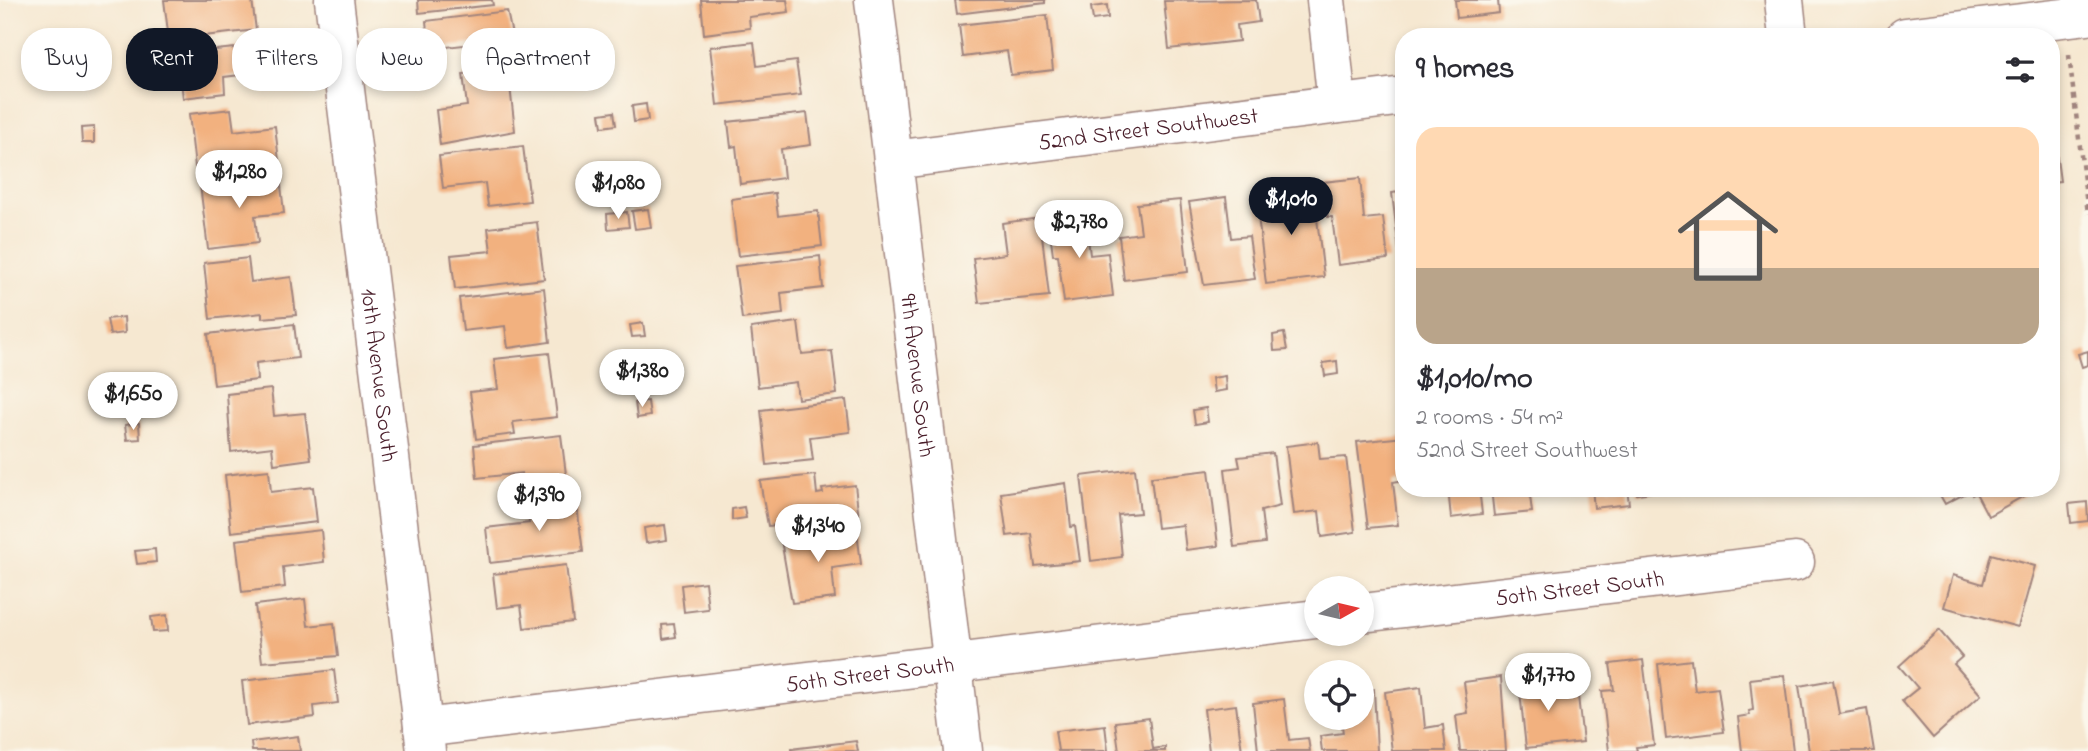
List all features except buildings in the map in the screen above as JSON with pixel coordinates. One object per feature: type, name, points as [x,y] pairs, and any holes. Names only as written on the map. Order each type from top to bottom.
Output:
[{"type":"street","name":"10th Avenue South","points":[[334,0],[425,740]]},
{"type":"street","name":"9th Avenue South","points":[[874,0],[963,751]]},
{"type":"street","points":[[1326,0],[1337,104]]},
{"type":"street","points":[[1784,0],[1787,28]]},
{"type":"street","points":[[1982,28],[2076,17]]},
{"type":"street","name":"52nd Street Southwest","points":[[892,160],[1395,97]]},
{"type":"street","name":"50th Street South","points":[[1374,612],[1795,562]]},
{"type":"street","name":"50th Street South","points":[[425,740],[952,662],[1304,620]]},
{"type":"path","points":[[2076,17],[2088,214]]}]
